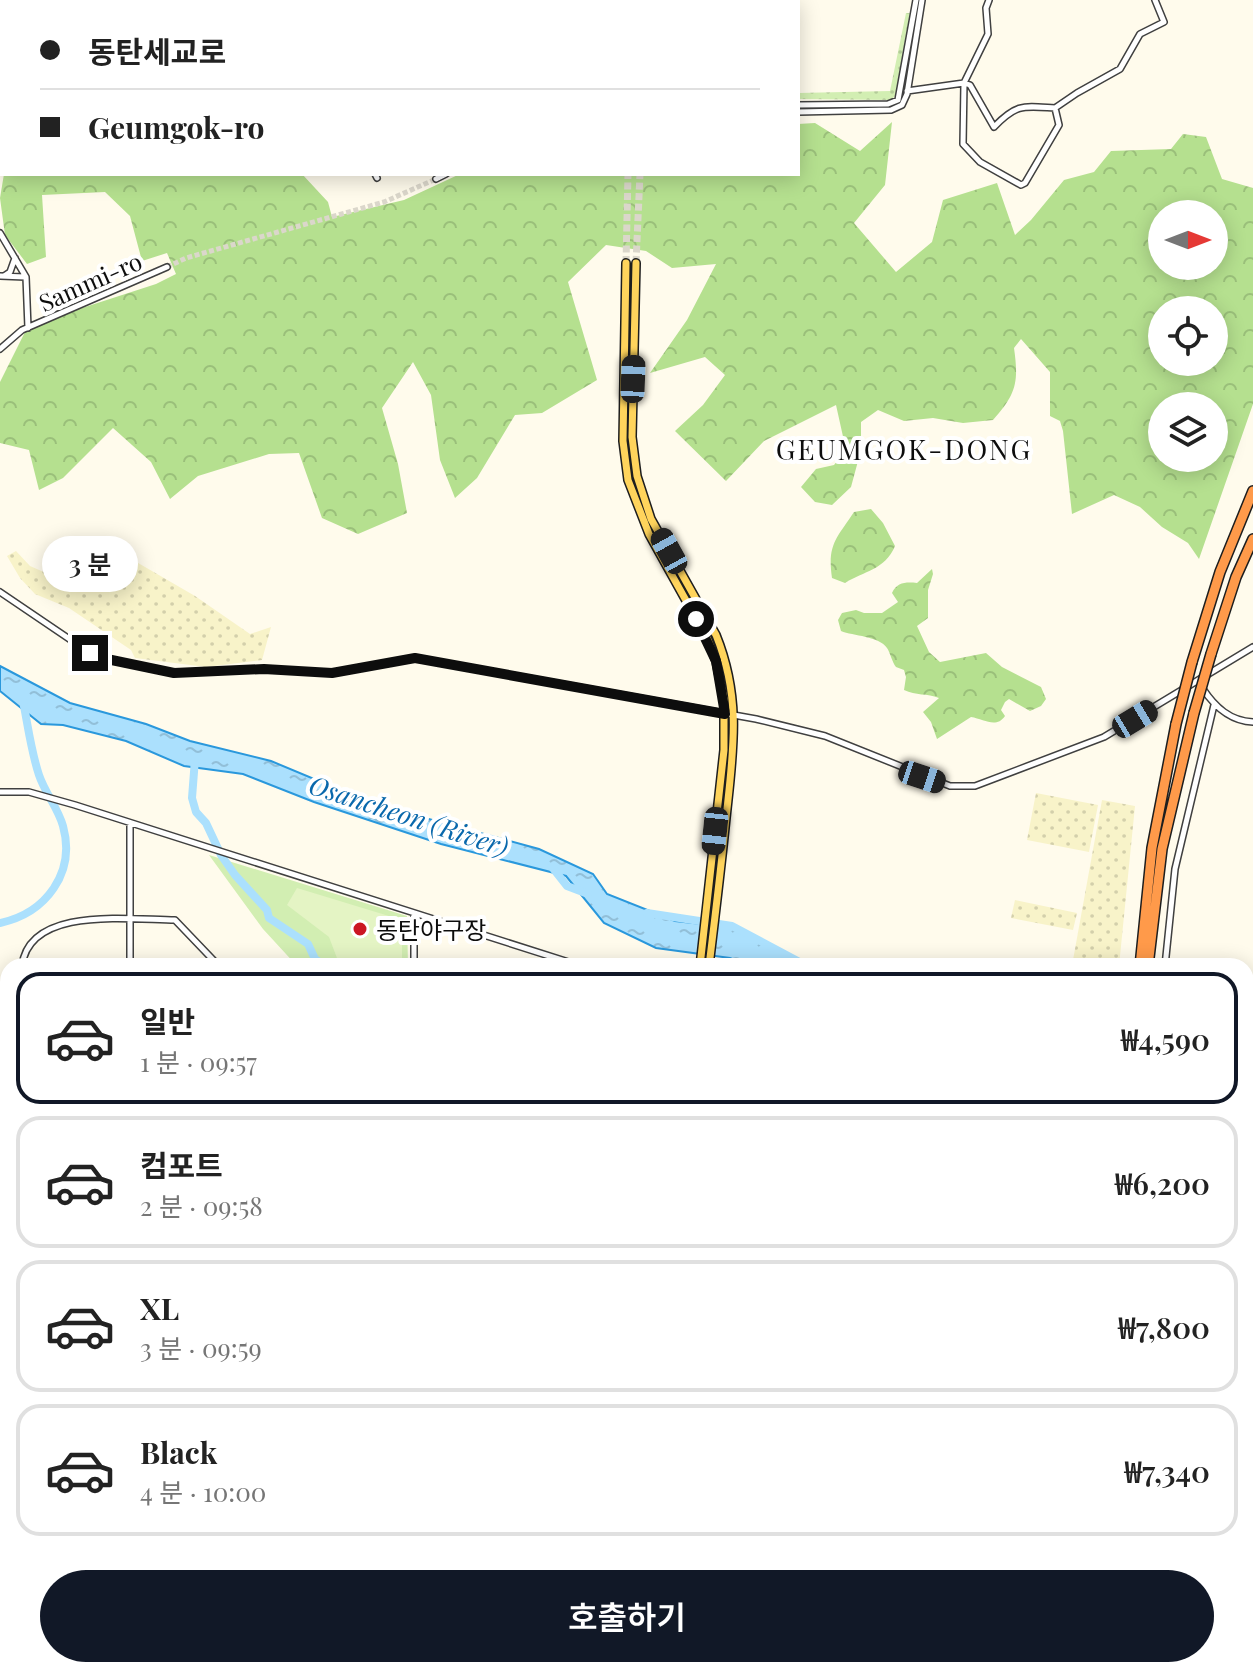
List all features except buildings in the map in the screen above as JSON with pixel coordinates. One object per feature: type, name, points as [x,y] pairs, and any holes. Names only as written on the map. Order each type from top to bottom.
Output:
[{"type":"highway","points":[[1141,958],[1152,848],[1176,724],[1220,572],[1253,491]]},
{"type":"highway","points":[[1149,958],[1162,849],[1194,713],[1236,577],[1253,539]]},
{"type":"main road","points":[[626,263],[623,425],[626,471],[642,522],[712,649],[723,689],[724,750],[701,958]]},
{"type":"main road","points":[[636,263],[632,437],[637,476],[651,519],[716,635],[730,676],[735,716],[710,958]]},
{"type":"street","points":[[800,112],[891,110],[902,105],[907,91],[919,0]]},
{"type":"street","points":[[800,105],[888,104],[898,100],[919,0]]},
{"type":"street","points":[[989,0],[986,8],[988,34],[964,83],[963,144],[980,162],[1021,185],[1059,125],[1055,108]]},
{"type":"street","points":[[907,91],[964,83],[970,85],[994,127],[1010,111],[1021,106],[1055,108],[1120,69],[1140,34],[1164,22],[1155,0]]},
{"type":"street","points":[[436,179],[442,176]]},
{"type":"street","points":[[0,233],[26,277],[28,328]]},
{"type":"street","points":[[2,276],[10,272],[15,257]]},
{"type":"street","name":"Sammi-ro","points":[[0,349],[13,336],[28,328],[167,267]]},
{"type":"street","points":[[2,276],[26,277]]},
{"type":"street","points":[[0,592],[90,653],[174,673],[264,669],[332,673],[415,658],[725,714],[825,736],[950,786],[975,786],[1110,734],[1253,647]]},
{"type":"street","points":[[1198,681],[1214,705],[1239,722],[1253,722]]},
{"type":"street","points":[[1166,958],[1175,869],[1214,705]]},
{"type":"street","points":[[0,792],[37,794],[75,805],[556,958]]},
{"type":"street","points":[[130,823],[130,958]]},
{"type":"street","points":[[414,913],[414,958]]},
{"type":"street","points":[[25,958],[29,945],[56,926],[81,920],[175,920],[211,958]]},
{"type":"shaded area","points":[[114,549],[195,596],[250,634],[271,627],[262,660],[206,667],[135,658],[131,650],[69,608],[35,594],[20,578],[7,556],[16,551],[30,566],[78,587],[88,576],[97,577]]},
{"type":"shaded area","points":[[1036,793],[1098,805],[1089,852],[1027,840]]},
{"type":"shaded area","points":[[1102,800],[1135,806],[1120,958],[1073,958]]},
{"type":"shaded area","points":[[1015,900],[1077,913],[1073,930],[1011,918]]},
{"type":"green space","points":[[906,13],[910,13],[895,96],[891,100],[800,99],[800,93],[890,91]]},
{"type":"green space","points":[[892,122],[885,185],[854,223],[896,272],[932,242],[943,200],[997,183],[1015,235],[1064,180],[1094,172],[1111,151],[1171,149],[1183,134],[1206,137],[1222,179],[1253,188],[1253,404],[1199,559],[1188,543],[1162,527],[1140,507],[1114,495],[1072,514],[1063,431],[1060,421],[1050,416],[1050,372],[1021,339],[1014,348],[1014,387],[1007,403],[993,420],[963,423],[933,418],[904,421],[878,410],[861,422],[861,450],[851,487],[832,505],[815,502],[801,487],[816,469],[834,465],[846,450],[836,405],[764,441],[726,481],[675,431],[703,405],[725,375],[705,357],[650,373],[687,320],[716,264],[672,268],[646,251],[606,245],[568,282],[597,380],[542,413],[515,415],[477,478],[455,498],[440,460],[431,395],[413,362],[382,408],[398,464],[407,513],[358,534],[322,518],[299,453],[269,454],[198,476],[170,499],[151,462],[113,428],[63,478],[39,490],[29,450],[0,443],[0,382],[25,332],[176,274],[167,253],[142,261],[130,216],[105,192],[42,195],[46,257],[27,264],[5,235],[0,198],[4,176],[304,176],[328,202],[332,217],[404,200],[456,176],[800,176],[800,124],[815,123],[860,151]]},
{"type":"green space","points":[[871,509],[883,523],[895,546],[891,554],[880,565],[845,583],[832,578],[832,549],[838,535],[854,512]]},
{"type":"green space","points":[[932,569],[928,618],[917,626],[929,652],[940,662],[986,653],[1002,667],[1041,687],[1046,699],[1041,706],[1030,711],[1009,699],[1001,710],[1005,716],[998,722],[971,717],[937,739],[931,722],[923,712],[939,698],[904,690],[904,670],[896,667],[883,644],[841,631],[838,620],[842,613],[856,610],[882,613],[898,602],[892,593],[896,587],[917,583]]},
{"type":"green space","points":[[209,855],[407,916],[408,958],[290,958],[263,929]]},
{"type":"green space","name":"동탄야구장","points":[[297,888],[402,920],[402,958],[337,958],[329,937],[287,905]]},
{"type":"water","points":[[0,666],[70,703],[146,724],[190,741],[271,761],[338,789],[425,818],[539,849],[593,874],[607,894],[675,921],[729,927],[791,958],[730,958],[656,948],[604,923],[566,876],[441,844],[314,802],[243,774],[184,766],[126,741],[63,725],[41,724],[0,691]]},
{"type":"waterway","points":[[0,923],[16,918],[44,900],[61,875],[65,860],[63,826],[39,775],[23,701]]},
{"type":"waterway","points":[[195,759],[192,798],[196,812],[206,823],[221,855],[267,910],[269,918],[308,944],[315,958]]},
{"type":"waterway","name":"Osancheon (River)","points":[[552,867],[567,886],[588,894]]},
{"type":"waterway","name":"Osancheon (River)","points":[[647,913],[732,926],[792,958]]},
{"type":"tunnel","points":[[626,263],[628,176]]},
{"type":"tunnel","points":[[636,263],[640,176]]},
{"type":"tunnel","points":[[167,267],[186,258],[384,202],[436,179]]},
{"type":"place","name":"동탄야구장","points":[[360,929]]},
{"type":"district","name":"GEUMGOK-DONG","points":[[904,448]]},
{"type":"route","points":[[90,653],[174,673],[264,669],[332,673],[415,658],[725,714],[716,661],[696,619]]}]
